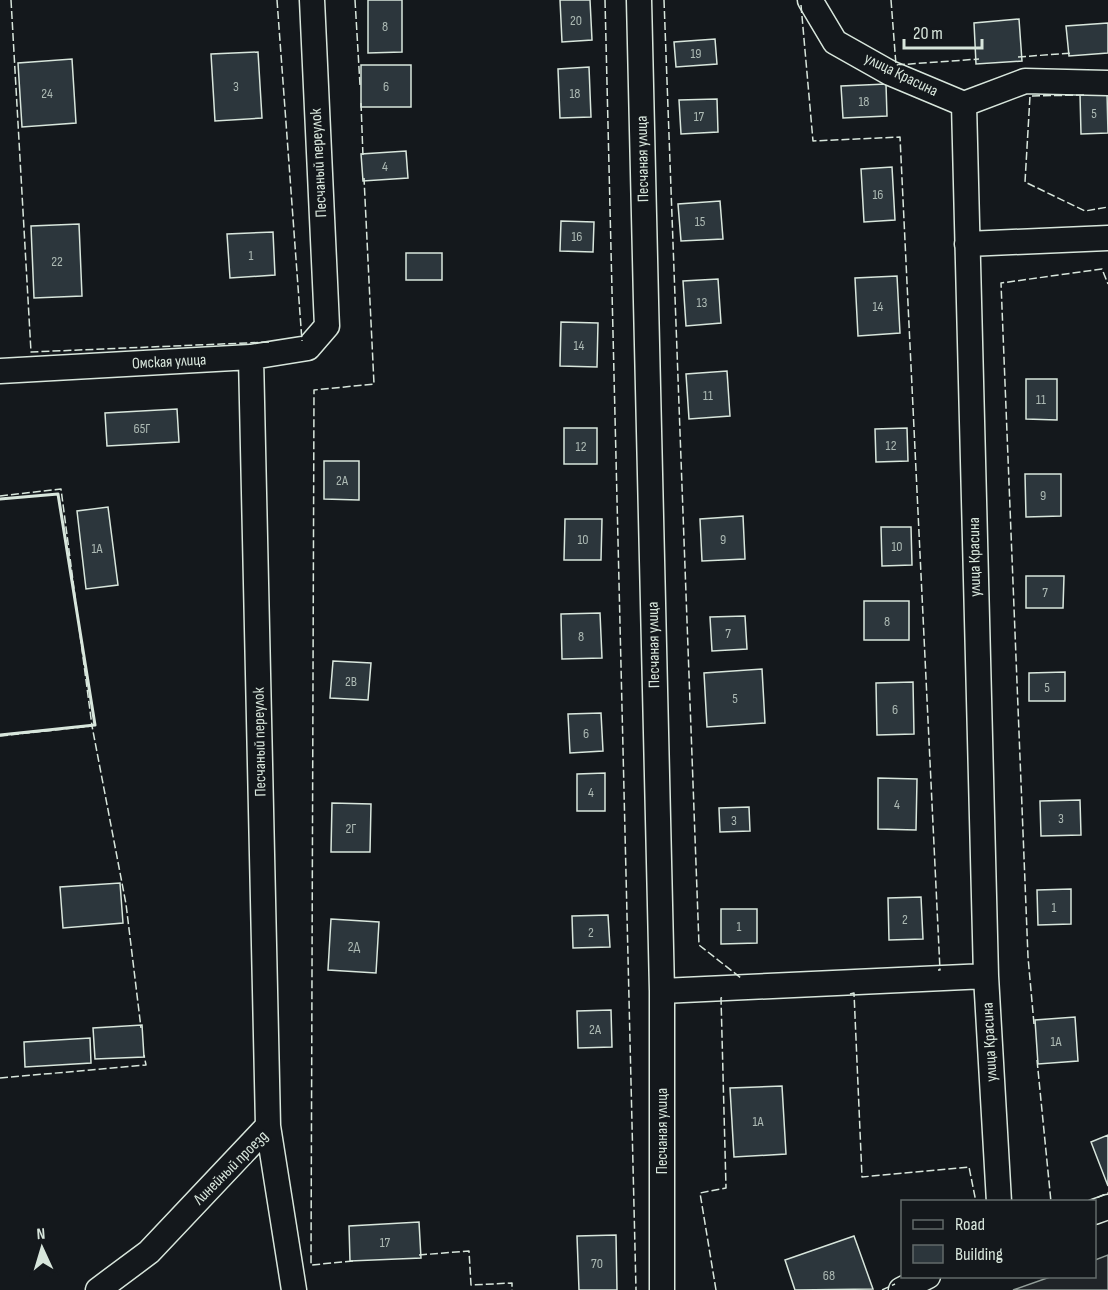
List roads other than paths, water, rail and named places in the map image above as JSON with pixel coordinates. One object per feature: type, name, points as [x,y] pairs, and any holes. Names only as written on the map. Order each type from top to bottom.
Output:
[{"type":"street","name":"Песчаный переулок","points":[[312,0],[327,326]]},
{"type":"street","name":"Песчаная улица","points":[[639,0],[662,991],[662,1290]]},
{"type":"street","name":"улица Красина","points":[[810,0],[835,42],[890,73],[964,104],[986,976],[999,1200]]},
{"type":"street","points":[[964,104],[1025,81],[1108,83]]},
{"type":"street","points":[[967,244],[1108,238]]},
{"type":"street","name":"Омская улица","points":[[0,371],[251,357],[308,348],[327,326]]},
{"type":"street","name":"Песчаный переулок","points":[[251,357],[268,1126]]},
{"type":"street","points":[[662,991],[986,976]]},
{"type":"street","name":"Линейный проезд","points":[[98,1290],[149,1252],[268,1126]]},
{"type":"street","name":"Линейный проезд","points":[[268,1126],[294,1290]]},
{"type":"street","points":[[901,1290],[924,1278]]}]
